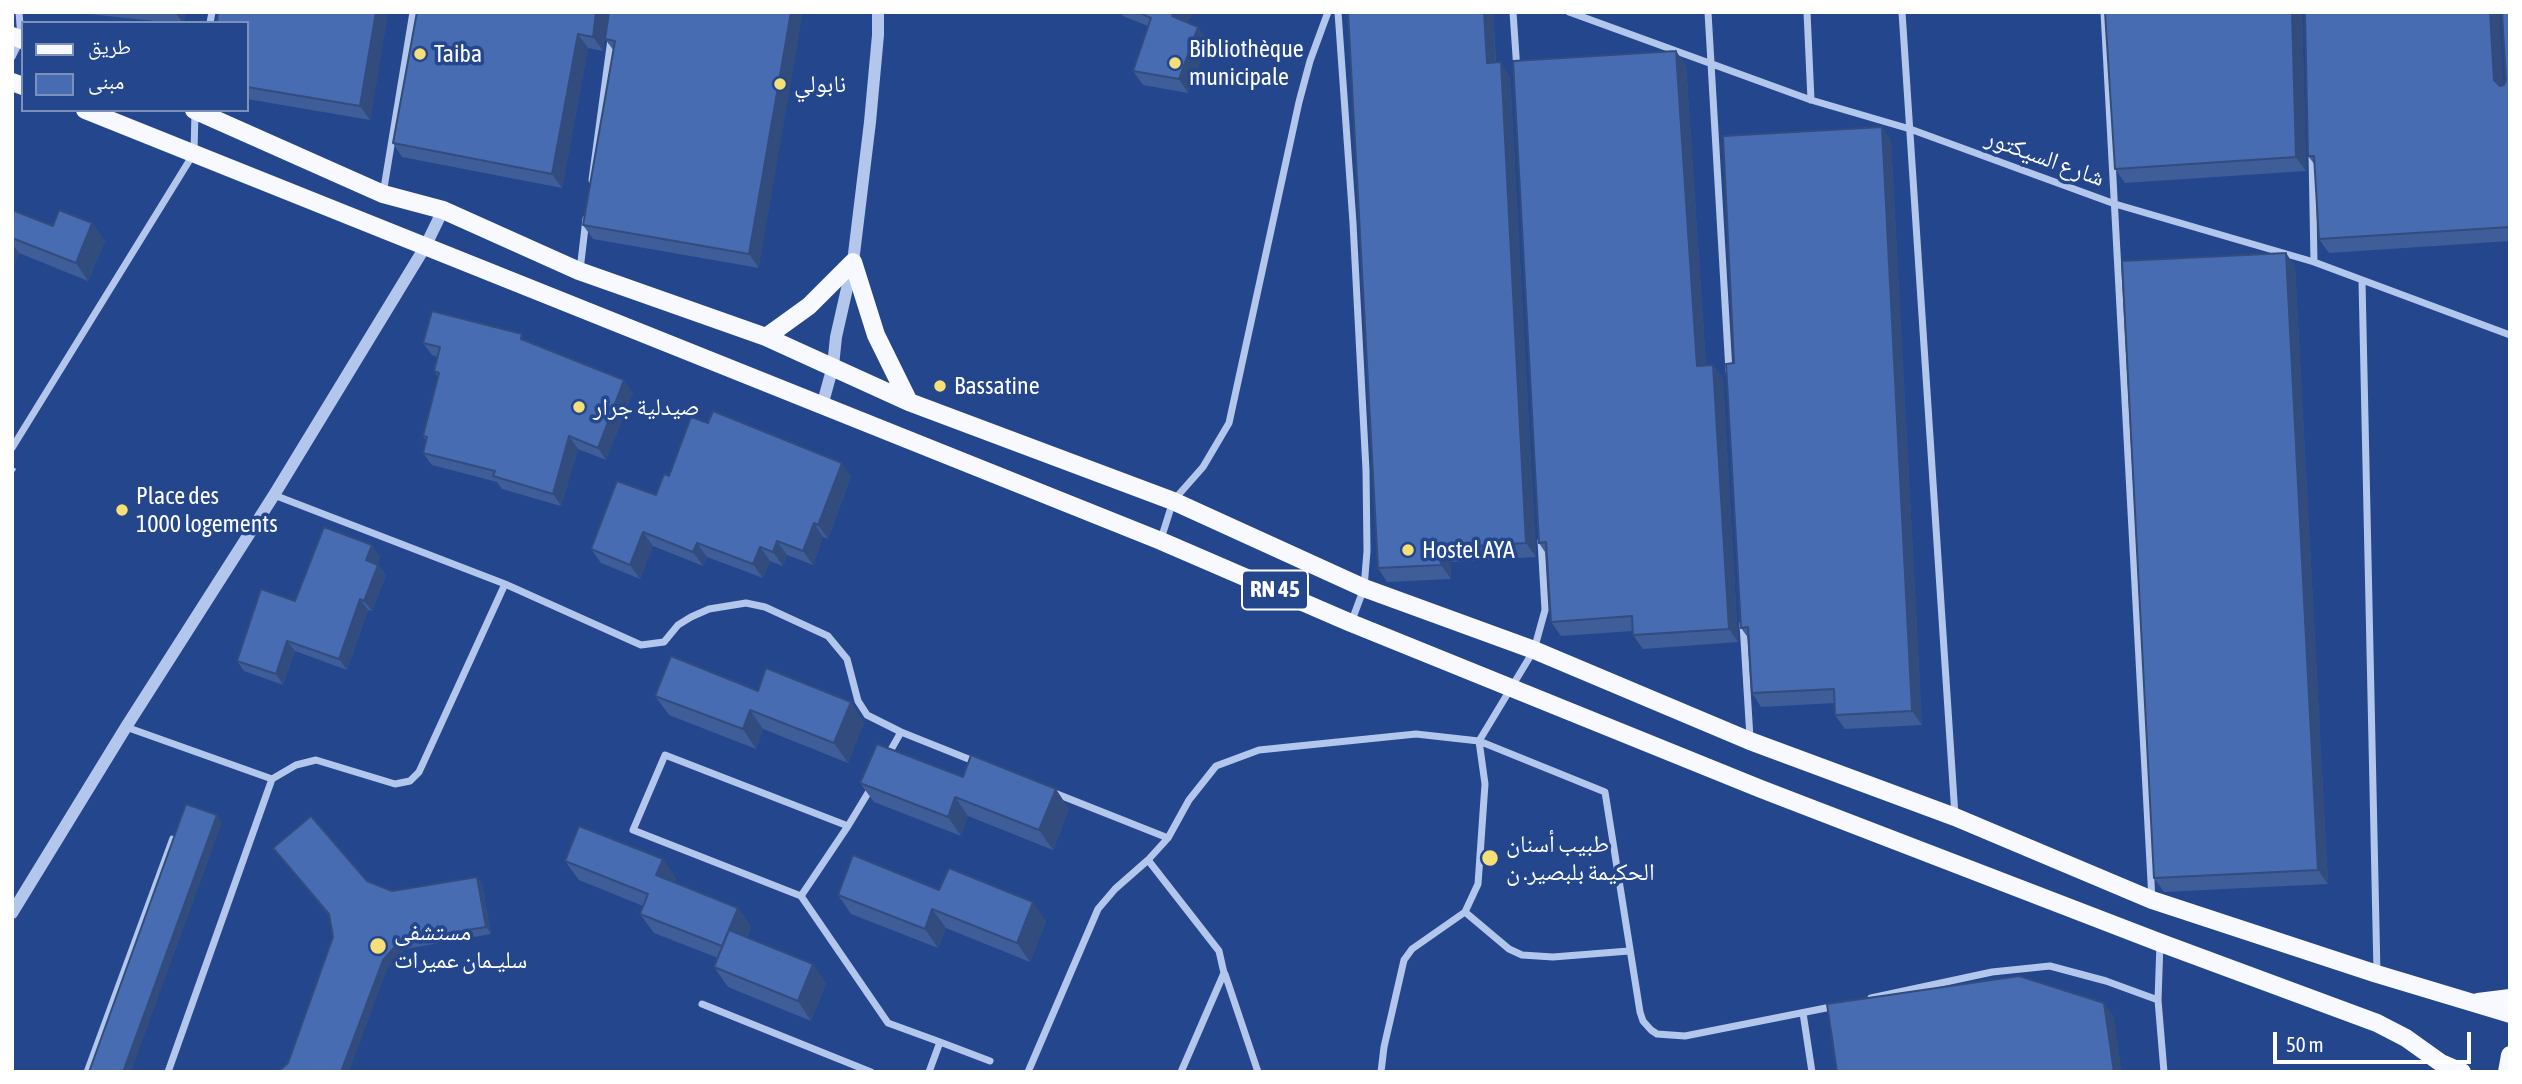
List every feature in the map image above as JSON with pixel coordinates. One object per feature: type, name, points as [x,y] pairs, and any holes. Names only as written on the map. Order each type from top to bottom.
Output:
[{"type":"main road","name":"RN 45","points":[[90,112],[1161,541],[1351,623],[1760,789],[2377,1023],[2406,1038],[2444,1068],[2462,1072]]},
{"type":"main road","name":"RN 45","points":[[199,112],[383,194],[443,210],[579,271],[766,337],[909,402],[1173,501],[1364,588],[1534,650],[1750,741],[1955,817],[2152,900],[2377,974],[2510,1014]]},
{"type":"main road","points":[[766,337],[809,306],[853,262],[876,335],[909,402]]},
{"type":"main road","points":[[2470,1003],[2510,998]]},
{"type":"main road","points":[[2507,1072],[2510,1055]]},
{"type":"street","points":[[12,57],[19,38],[19,12]]},
{"type":"street","points":[[383,194],[413,12]]},
{"type":"street","points":[[822,406],[833,366],[836,337],[853,262],[871,110],[878,36],[877,12]]},
{"type":"street","points":[[1161,541],[1173,501],[1203,467],[1229,423],[1299,102],[1310,61],[1328,12]]},
{"type":"street","points":[[1338,12],[1366,470],[1367,551],[1364,588],[1351,623]]},
{"type":"street","points":[[1513,12],[1517,82]]},
{"type":"street","name":"شارع السيكتور","points":[[1569,12],[1811,100],[1910,129],[2115,204],[2314,262],[2510,335]]},
{"type":"street","points":[[1708,12],[1729,381]]},
{"type":"street","points":[[1807,12],[1811,100]]},
{"type":"street","points":[[1902,12],[1955,817]]},
{"type":"street","points":[[2104,12],[2152,900]]},
{"type":"street","points":[[590,189],[612,26]]},
{"type":"street","points":[[12,447],[194,153],[195,112]]},
{"type":"street","points":[[2312,151],[2314,262]]},
{"type":"street","points":[[12,913],[274,495],[425,247],[443,210]]},
{"type":"street","points":[[579,271],[587,216]]},
{"type":"street","points":[[2362,281],[2377,974]]},
{"type":"street","points":[[274,495],[505,584],[641,645],[664,642],[678,625],[709,609],[746,603],[765,607],[828,636],[847,659],[858,701],[867,715],[901,732],[990,767]]},
{"type":"street","points":[[1381,1072],[1404,960],[1412,949],[1465,912],[1478,884],[1485,784],[1479,741],[1534,650],[1545,610],[1541,527]]},
{"type":"street","points":[[168,1072],[272,779],[296,765],[316,760],[395,784],[410,781],[419,772],[505,584]]},
{"type":"street","points":[[1743,616],[1750,741]]},
{"type":"street","points":[[127,727],[272,779]]},
{"type":"street","points":[[883,764],[901,732]]},
{"type":"street","points":[[1028,1072],[1098,909],[1168,838],[1189,800],[1216,766],[1259,750],[1416,734],[1479,741],[1605,792],[1640,1012],[1643,1021],[1657,1034],[1685,1036],[1843,1004]]},
{"type":"street","points":[[848,826],[665,755],[633,830],[801,896],[888,1023],[990,1061]]},
{"type":"street","points":[[801,896],[878,775]]},
{"type":"street","points":[[1041,787],[1168,838]]},
{"type":"street","points":[[1148,860],[1219,951],[1258,1072]]},
{"type":"street","points":[[1465,912],[1509,949],[1522,955],[1553,957],[1629,951]]},
{"type":"street","points":[[2161,943],[2158,1000],[2164,1072]]},
{"type":"street","points":[[1857,1002],[1992,972],[2050,966],[2106,981],[2158,1000]]},
{"type":"street","points":[[1181,1072],[1224,973]]},
{"type":"street","points":[[702,1004],[871,1072]]},
{"type":"street","points":[[1803,1013],[1812,1072]]},
{"type":"street","points":[[929,1072],[940,1042]]},
{"type":"lane","points":[[86,1072],[172,838]]},
{"type":"building","points":[[218,12],[376,12],[360,106],[248,87],[248,21],[217,21]]},
{"type":"building","points":[[417,12],[596,12],[593,37],[578,34],[552,174],[393,143]]},
{"type":"building","points":[[609,12],[791,12],[749,254],[583,225],[615,41],[605,39]]},
{"type":"building","points":[[1138,12],[1174,12],[1172,16],[1198,27],[1179,79],[1133,71],[1151,18]]},
{"type":"building","points":[[1348,12],[1484,12],[1487,63],[1501,62],[1526,543],[1440,548],[1441,565],[1378,568]]},
{"type":"building","points":[[2105,12],[2292,12],[2296,157],[2115,169]]},
{"type":"building","points":[[2305,12],[2490,12],[2494,80],[2500,86],[2504,85],[2506,80],[2502,12],[2510,12],[2510,227],[2319,239],[2314,156],[2308,156]]},
{"type":"building","points":[[1676,51],[1697,366],[1713,365],[1729,629],[1633,635],[1632,616],[1551,622],[1546,542],[1539,543],[1513,61]]},
{"type":"building","points":[[1882,127],[1912,711],[1835,715],[1834,689],[1752,693],[1748,627],[1741,628],[1726,364],[1734,363],[1723,136]]},
{"type":"building","points":[[12,210],[53,226],[59,210],[92,223],[76,263],[12,238]]},
{"type":"building","points":[[2286,253],[2318,870],[2154,878],[2122,261]]},
{"type":"building","points":[[432,311],[522,334],[521,339],[624,380],[598,448],[569,436],[553,494],[493,476],[495,471],[423,453],[427,437],[423,436],[439,373],[434,371],[440,347],[423,343]]},
{"type":"building","points":[[713,411],[842,463],[818,525],[814,523],[803,551],[777,541],[773,552],[760,547],[753,564],[697,543],[693,552],[643,532],[630,565],[591,549],[617,481],[656,495],[664,474],[669,476],[691,417],[708,423]]},
{"type":"building","points":[[324,527],[372,545],[366,560],[378,565],[364,601],[360,599],[339,659],[287,641],[276,674],[237,661],[261,589],[295,601]]},
{"type":"building","points":[[671,656],[758,691],[766,668],[851,702],[834,743],[750,710],[743,729],[655,696]]},
{"type":"building","points":[[877,744],[963,777],[971,755],[1056,789],[1039,830],[955,797],[948,817],[860,783]]},
{"type":"building","points":[[186,804],[217,815],[123,1072],[89,1072]]},
{"type":"building","name":"مستشفى سليـمان عميرات","points":[[311,816],[367,881],[392,891],[477,877],[486,927],[400,941],[383,960],[341,1072],[278,1072],[288,1063],[333,937],[329,914],[273,848]]},
{"type":"building","points":[[579,826],[663,859],[656,875],[738,908],[722,946],[640,914],[648,894],[565,861]]},
{"type":"building","points":[[853,855],[939,890],[949,868],[1033,902],[1017,943],[932,909],[925,929],[838,895]]},
{"type":"building","points":[[729,930],[813,964],[798,1001],[714,967]]},
{"type":"building","points":[[2019,976],[2104,1003],[2114,1072],[1837,1072],[1827,1004]]},
{"type":"place","name":"Taiba","points":[[420,54]]},
{"type":"place","name":"Bibliothèque municipale","points":[[1175,63]]},
{"type":"place","name":"نابولي","points":[[780,84]]},
{"type":"place","name":"Bassatine","points":[[940,386]]},
{"type":"place","name":"صيدلية جرار","points":[[579,407]]},
{"type":"place","name":"Place des 1000 logements","points":[[122,510]]},
{"type":"place","name":"Hostel AYA","points":[[1408,550]]},
{"type":"place","name":"طبيب أسنان الحكيمة بلبصير. ن","points":[[1490,858]]},
{"type":"place","name":"مستشفى سليـمان عميرات","points":[[378,946]]}]
